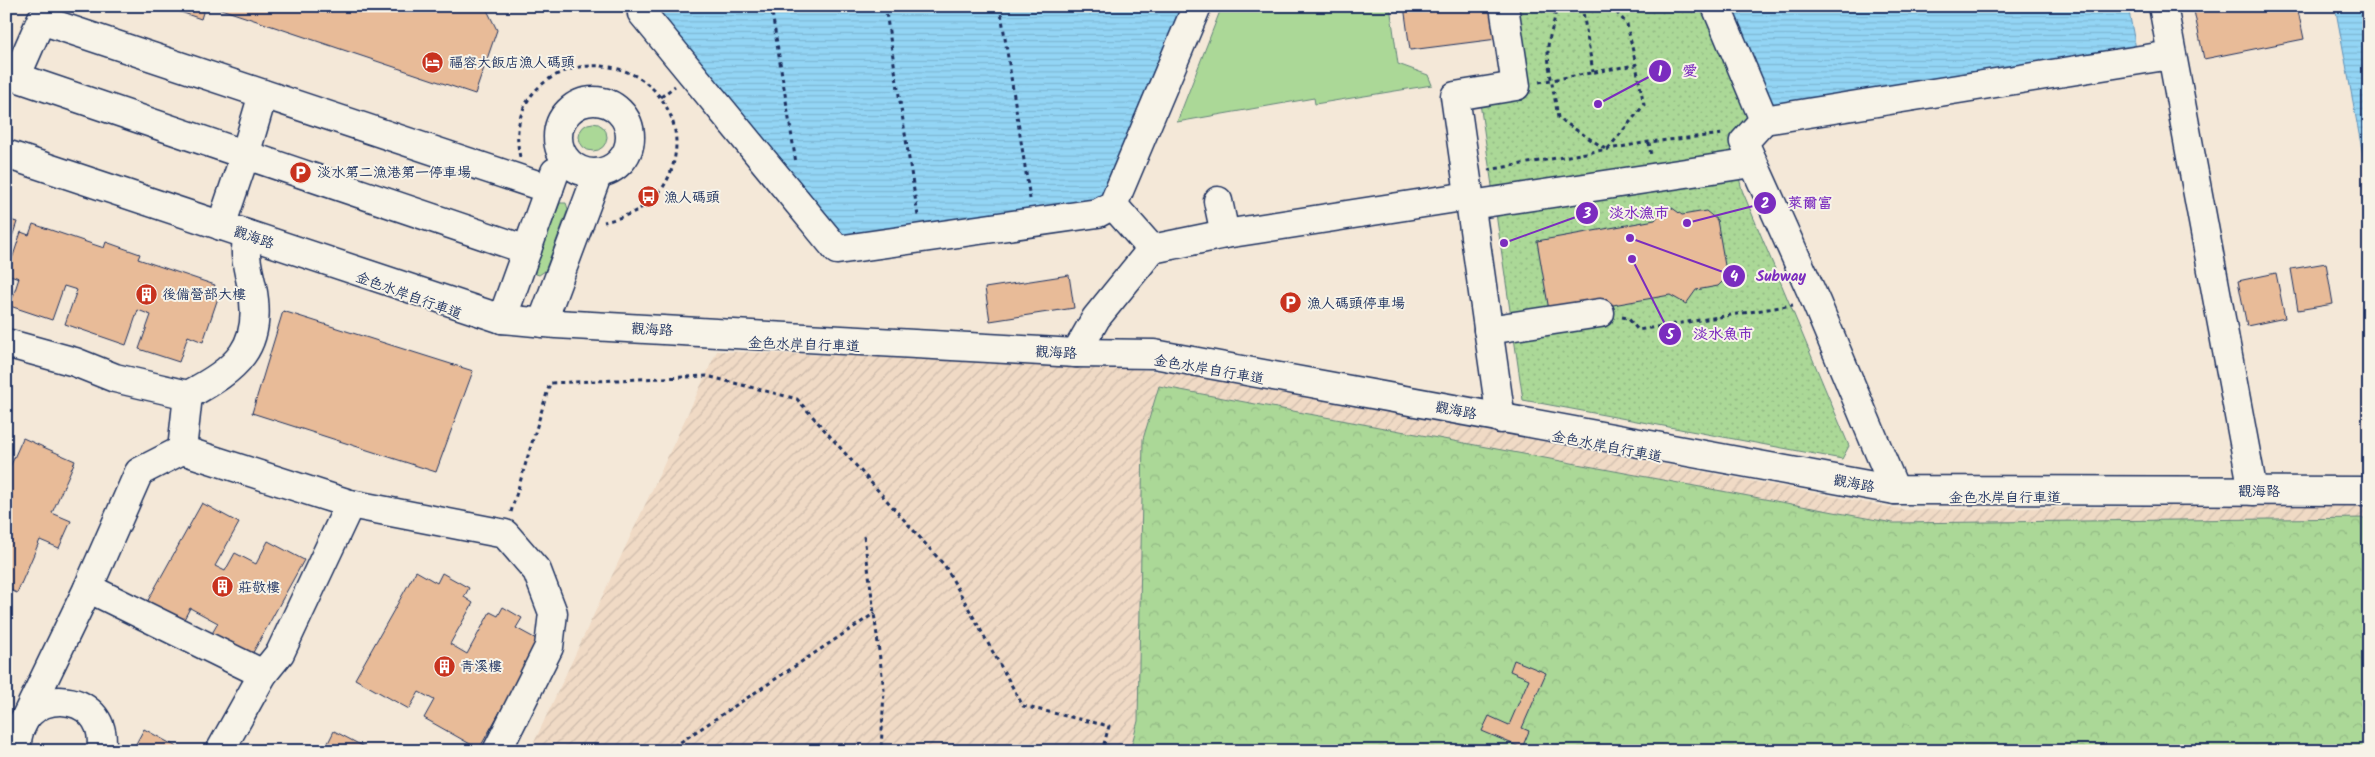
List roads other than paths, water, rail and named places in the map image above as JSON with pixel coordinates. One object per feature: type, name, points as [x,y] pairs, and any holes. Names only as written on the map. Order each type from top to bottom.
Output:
[{"type":"street","points":[[645,6],[642,13],[837,250],[1106,209],[1152,249]]},
{"type":"street","points":[[1106,209],[1197,6]]},
{"type":"street","points":[[1501,419],[1455,96],[1516,86],[1504,6]]},
{"type":"street","points":[[1716,6],[1764,120],[1749,152],[1816,302],[1895,490]]},
{"type":"street","points":[[2163,6],[2253,491]]},
{"type":"street","points":[[527,250],[16,77],[41,20],[549,189]]},
{"type":"street","points":[[1764,120],[2171,55]]},
{"type":"street","points":[[221,226],[246,155],[263,94]]},
{"type":"street","points":[[586,101],[610,104],[626,120],[630,132],[630,143],[626,154],[619,164],[598,174],[586,173],[574,168],[562,154],[557,137],[559,125],[565,114],[574,106],[586,101]]},
{"type":"street","points":[[1076,353],[1096,318],[1152,249],[1225,234],[1469,191],[1749,152]]},
{"type":"street","name":"觀海路","points":[[6,154],[502,319],[542,323],[1076,353],[1154,354],[1895,490],[2369,491]]},
{"type":"street","points":[[502,319],[562,154]]},
{"type":"street","points":[[542,323],[598,174]]},
{"type":"street","points":[[1218,201],[1225,234]]},
{"type":"street","points":[[6,343],[75,362],[116,378],[188,395],[222,377],[246,351],[255,321],[254,295],[244,248],[248,235]]},
{"type":"street","points":[[1488,330],[1600,313]]},
{"type":"street","points":[[182,450],[188,395]]},
{"type":"street","points":[[9,751],[15,732],[88,588],[139,472],[182,450],[350,504],[505,534],[537,571],[553,613],[549,647],[497,751]]},
{"type":"street","points":[[220,751],[263,674],[280,653],[350,504]]},
{"type":"street","points":[[88,588],[263,674]]},
{"type":"street","points":[[15,732],[30,711],[42,703],[56,700],[70,701],[84,707],[94,717],[101,729],[101,751]]},
{"type":"water","points":[[660,6],[1181,6],[1099,200],[846,237],[658,11]]},
{"type":"water","points":[[1721,6],[2128,6],[2136,49],[1764,111]]},
{"type":"water","points":[[2335,6],[2369,6],[2369,170],[2366,171]]},
{"type":"place","name":"福容大飯店漁人碼頭","points":[[433,62]]},
{"type":"place","name":"愛","points":[[1598,104]]},
{"type":"place","name":"淡水第二漁港第一停車場","points":[[301,172]]},
{"type":"place","name":"漁人碼頭","points":[[648,197]]},
{"type":"place","name":"萊爾富","points":[[1687,223]]},
{"type":"place","name":"Subway","points":[[1630,238]]},
{"type":"place","name":"淡水漁市","points":[[1504,243]]},
{"type":"place","name":"淡水魚市","points":[[1632,259]]},
{"type":"place","name":"後備營部大樓","points":[[146,294]]},
{"type":"place","name":"漁人碼頭停車場","points":[[1291,303]]},
{"type":"place","name":"莊敬樓","points":[[222,587]]},
{"type":"place","name":"青溪樓","points":[[444,666]]}]
